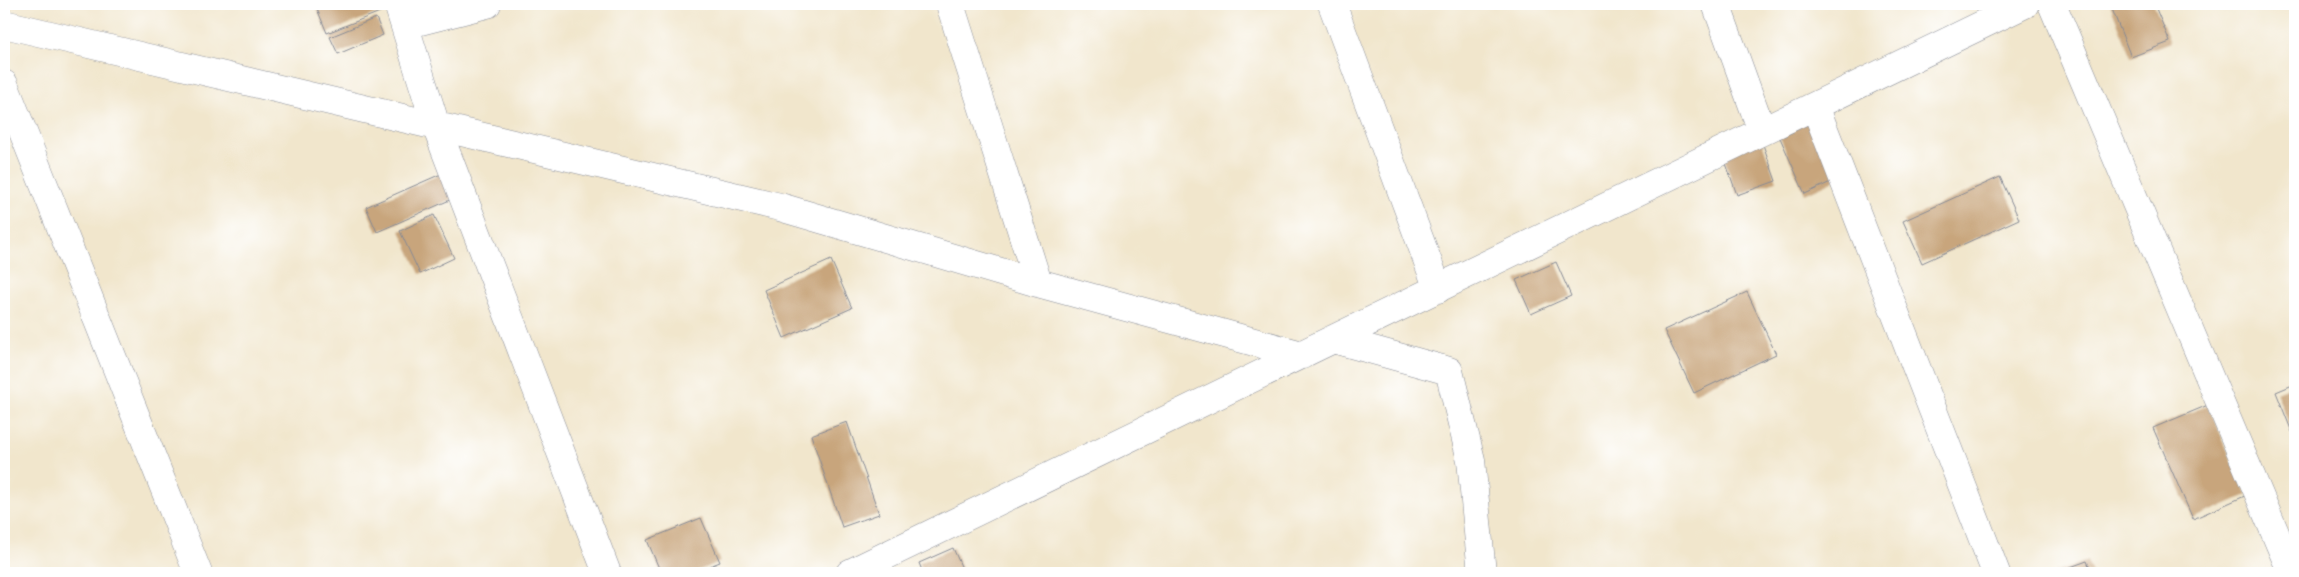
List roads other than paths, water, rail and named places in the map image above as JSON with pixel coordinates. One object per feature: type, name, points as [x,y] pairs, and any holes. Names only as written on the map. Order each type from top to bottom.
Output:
[{"type":"street","points":[[487,4],[401,14],[436,126],[607,573]]},
{"type":"street","points":[[950,4],[1038,283]]},
{"type":"street","points":[[1332,4],[1438,288]]},
{"type":"street","points":[[1716,4],[1762,132]]},
{"type":"street","points":[[850,573],[2025,4]]},
{"type":"street","points":[[2052,4],[2292,573]]},
{"type":"street","points":[[4,24],[780,207],[1038,283],[1302,355]]},
{"type":"street","points":[[4,84],[198,573]]},
{"type":"street","points":[[1815,106],[1996,573]]},
{"type":"street","points":[[1333,339],[1449,371],[1471,460],[1482,573]]}]
